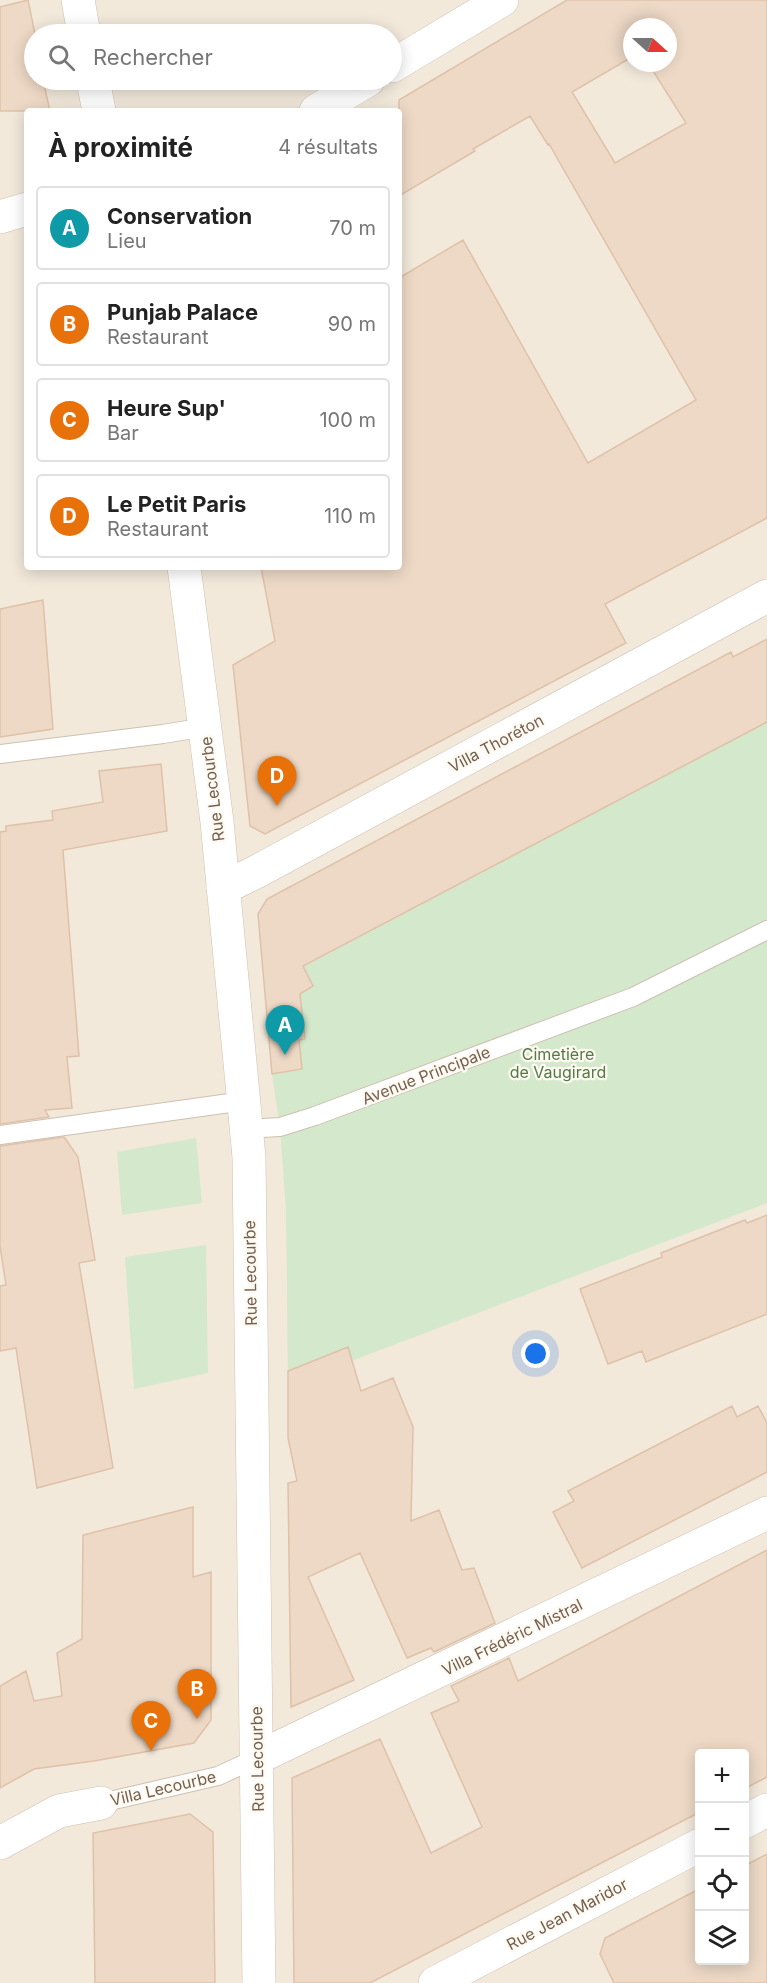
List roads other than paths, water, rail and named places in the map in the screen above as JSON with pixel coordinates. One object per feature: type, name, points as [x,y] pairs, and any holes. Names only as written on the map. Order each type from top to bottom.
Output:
[{"type":"street","points":[[402,60],[502,0]]},
{"type":"street","points":[[79,1],[82,24]]},
{"type":"street","points":[[95,90],[98,108]]},
{"type":"street","points":[[321,108],[351,90]]},
{"type":"street","points":[[0,217],[24,210]]},
{"type":"street","name":"Rue Lecourbe","points":[[184,570],[223,888],[249,1157],[259,1983]]},
{"type":"street","name":"Villa Thoréton","points":[[223,888],[767,596]]},
{"type":"street","name":"Villa Frédéric Mistral","points":[[257,1758],[767,1514]]},
{"type":"street","points":[[0,1843],[60,1811],[101,1803]]},
{"type":"street","points":[[749,1819],[767,1810]]},
{"type":"street","name":"Rue Jean Maridor","points":[[435,1983],[695,1847]]},
{"type":"lane","points":[[0,754],[205,727]]},
{"type":"lane","name":"Avenue Principale","points":[[0,1135],[245,1115],[280,1127],[633,997],[767,930]]},
{"type":"lane","name":"Villa Lecourbe","points":[[101,1803],[218,1776],[257,1758]]},
{"type":"place","name":"Le Petit Paris","points":[[277,806]]},
{"type":"place","name":"Conservation","points":[[285,1055]]},
{"type":"place","name":"Punjab Palace","points":[[197,1719]]},
{"type":"place","name":"Heure Sup'","points":[[151,1751]]},
{"type":"park label","name":"Cimetière de Vaugirard","points":[[558,1063]]}]
